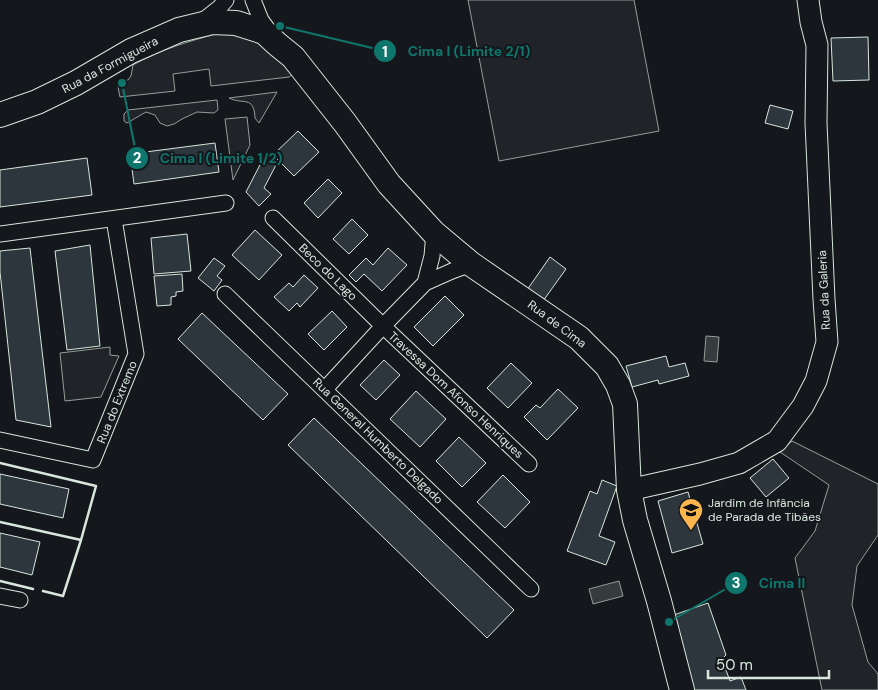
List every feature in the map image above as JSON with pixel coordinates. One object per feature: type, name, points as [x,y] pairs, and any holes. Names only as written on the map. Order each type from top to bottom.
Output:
[{"type":"main road","name":"Rua da Formigueira","points":[[0,115],[37,102],[76,84],[131,51],[179,30],[198,25],[212,22],[236,23],[264,32],[277,44]]},
{"type":"main road","name":"Rua de Cima","points":[[277,44],[293,57],[346,123],[389,184],[434,233],[471,264],[579,338],[607,366],[618,385],[624,404],[629,490],[682,690]]},
{"type":"street","points":[[198,25],[226,0]]},
{"type":"street","points":[[253,0],[261,20],[277,44]]},
{"type":"street","name":"Rua da Galeria","points":[[629,490],[739,463],[777,441],[803,406],[816,380],[827,342],[816,123],[817,45],[808,0]]},
{"type":"street","points":[[0,234],[226,203]]},
{"type":"street","name":"Beco do Lago","points":[[273,218],[383,326]]},
{"type":"street","name":"Rua do Extremo","points":[[0,440],[93,460],[136,354],[114,219]]},
{"type":"street","points":[[425,283],[432,256],[434,233]]},
{"type":"street","points":[[325,389],[425,283],[471,264]]},
{"type":"street","name":"Rua General Humberto Delgado","points":[[225,294],[531,589]]},
{"type":"street","name":"Travessa Dom Afonso Henriques","points":[[383,326],[529,464]]},
{"type":"street","points":[[0,596],[20,600]]},
{"type":"shaded area","points":[[468,0],[634,0],[659,131],[499,161]]},
{"type":"shaded area","points":[[219,33],[243,36],[260,42],[294,73],[289,77],[211,86],[209,69],[173,74],[175,91],[120,97],[117,82],[128,80],[131,76],[133,65],[165,50]]},
{"type":"shaded area","points":[[277,92],[259,123],[255,118],[250,103],[229,98]]},
{"type":"shaded area","points":[[217,100],[218,110],[214,113],[197,112],[167,126],[160,123],[155,115],[146,112],[127,123],[124,121],[124,114],[128,110]]},
{"type":"shaded area","points":[[247,117],[250,145],[233,180],[225,119]]},
{"type":"shaded area","points":[[706,336],[719,337],[717,362],[704,361]]},
{"type":"shaded area","points":[[110,347],[110,355],[119,356],[101,397],[65,401],[60,353]]},
{"type":"shaded area","points":[[792,441],[878,484],[878,535],[857,566],[852,605],[868,662],[878,674],[878,690],[822,690],[795,558],[815,531],[829,485],[780,452]]},
{"type":"shaded area","points":[[619,581],[623,596],[593,604],[589,589]]},
{"type":"building","points":[[868,37],[869,80],[833,81],[831,38]]},
{"type":"building","points":[[770,105],[793,111],[788,129],[765,123]]},
{"type":"building","points":[[298,131],[319,152],[294,176],[273,155]]},
{"type":"building","points":[[215,143],[219,172],[134,184],[130,154]]},
{"type":"building","points":[[87,158],[92,195],[0,207],[0,170]]},
{"type":"building","points":[[263,159],[276,165],[264,188],[271,194],[259,206],[246,192]]},
{"type":"building","points":[[328,179],[342,193],[318,218],[304,203]]},
{"type":"building","points":[[352,219],[368,235],[349,254],[333,239]]},
{"type":"building","points":[[255,230],[282,255],[259,280],[232,255]]},
{"type":"building","points":[[187,234],[191,271],[154,274],[151,238]]},
{"type":"building","points":[[90,245],[100,346],[67,350],[55,251]]},
{"type":"building","points":[[30,248],[51,427],[16,420],[0,272],[0,251]]},
{"type":"building","points":[[388,248],[407,265],[382,291],[364,274],[356,282],[349,275],[366,258],[373,265]]},
{"type":"building","points":[[550,257],[566,269],[543,301],[527,290]]},
{"type":"building","points":[[214,258],[225,266],[217,276],[222,280],[214,291],[198,278]]},
{"type":"building","points":[[182,274],[183,291],[176,292],[176,296],[171,297],[171,305],[157,306],[154,276]]},
{"type":"building","points":[[304,275],[318,288],[300,307],[297,303],[289,311],[274,297],[289,283],[293,287]]},
{"type":"building","points":[[445,296],[464,315],[433,346],[414,327]]},
{"type":"building","points":[[332,311],[347,327],[324,350],[308,334]]},
{"type":"building","points":[[202,313],[288,394],[263,420],[178,339]]},
{"type":"building","points":[[666,356],[669,367],[685,363],[689,376],[659,384],[658,380],[632,387],[626,366]]},
{"type":"building","points":[[384,360],[400,375],[376,400],[360,385]]},
{"type":"building","points":[[511,363],[532,383],[508,408],[487,388]]},
{"type":"building","points":[[558,389],[578,408],[547,440],[524,417],[536,405],[540,408]]},
{"type":"building","points":[[416,391],[446,419],[420,447],[390,419]]},
{"type":"building","points":[[314,418],[514,610],[487,638],[288,445]]},
{"type":"building","points":[[459,437],[486,463],[462,487],[436,461]]},
{"type":"building","points":[[773,459],[789,478],[766,497],[750,478]]},
{"type":"building","points":[[0,474],[69,489],[63,518],[0,504]]},
{"type":"building","points":[[503,475],[530,502],[505,528],[477,502]]},
{"type":"building","points":[[602,480],[617,486],[599,536],[615,542],[606,565],[567,551],[590,491],[597,494]]},
{"type":"building","points":[[688,492],[703,544],[672,553],[658,501]]},
{"type":"building","points":[[0,533],[40,542],[32,575],[0,567]]},
{"type":"building","points":[[708,603],[726,655],[722,659],[730,681],[741,677],[746,690],[690,690],[671,616]]},
{"type":"wall","points":[[0,463],[96,486],[81,540]]},
{"type":"wall","points":[[0,522],[81,540],[63,596],[43,591]]},
{"type":"wall","points":[[0,581],[33,589]]},
{"type":"place","name":"Cima I (Limite 2/1)","points":[[280,26]]},
{"type":"place","name":"Cima I (Limite 1/2)","points":[[122,83]]},
{"type":"place","name":"Jardim de Infância de Parada de Tibães","points":[[691,531]]},
{"type":"place","name":"Cima II","points":[[669,622]]}]
